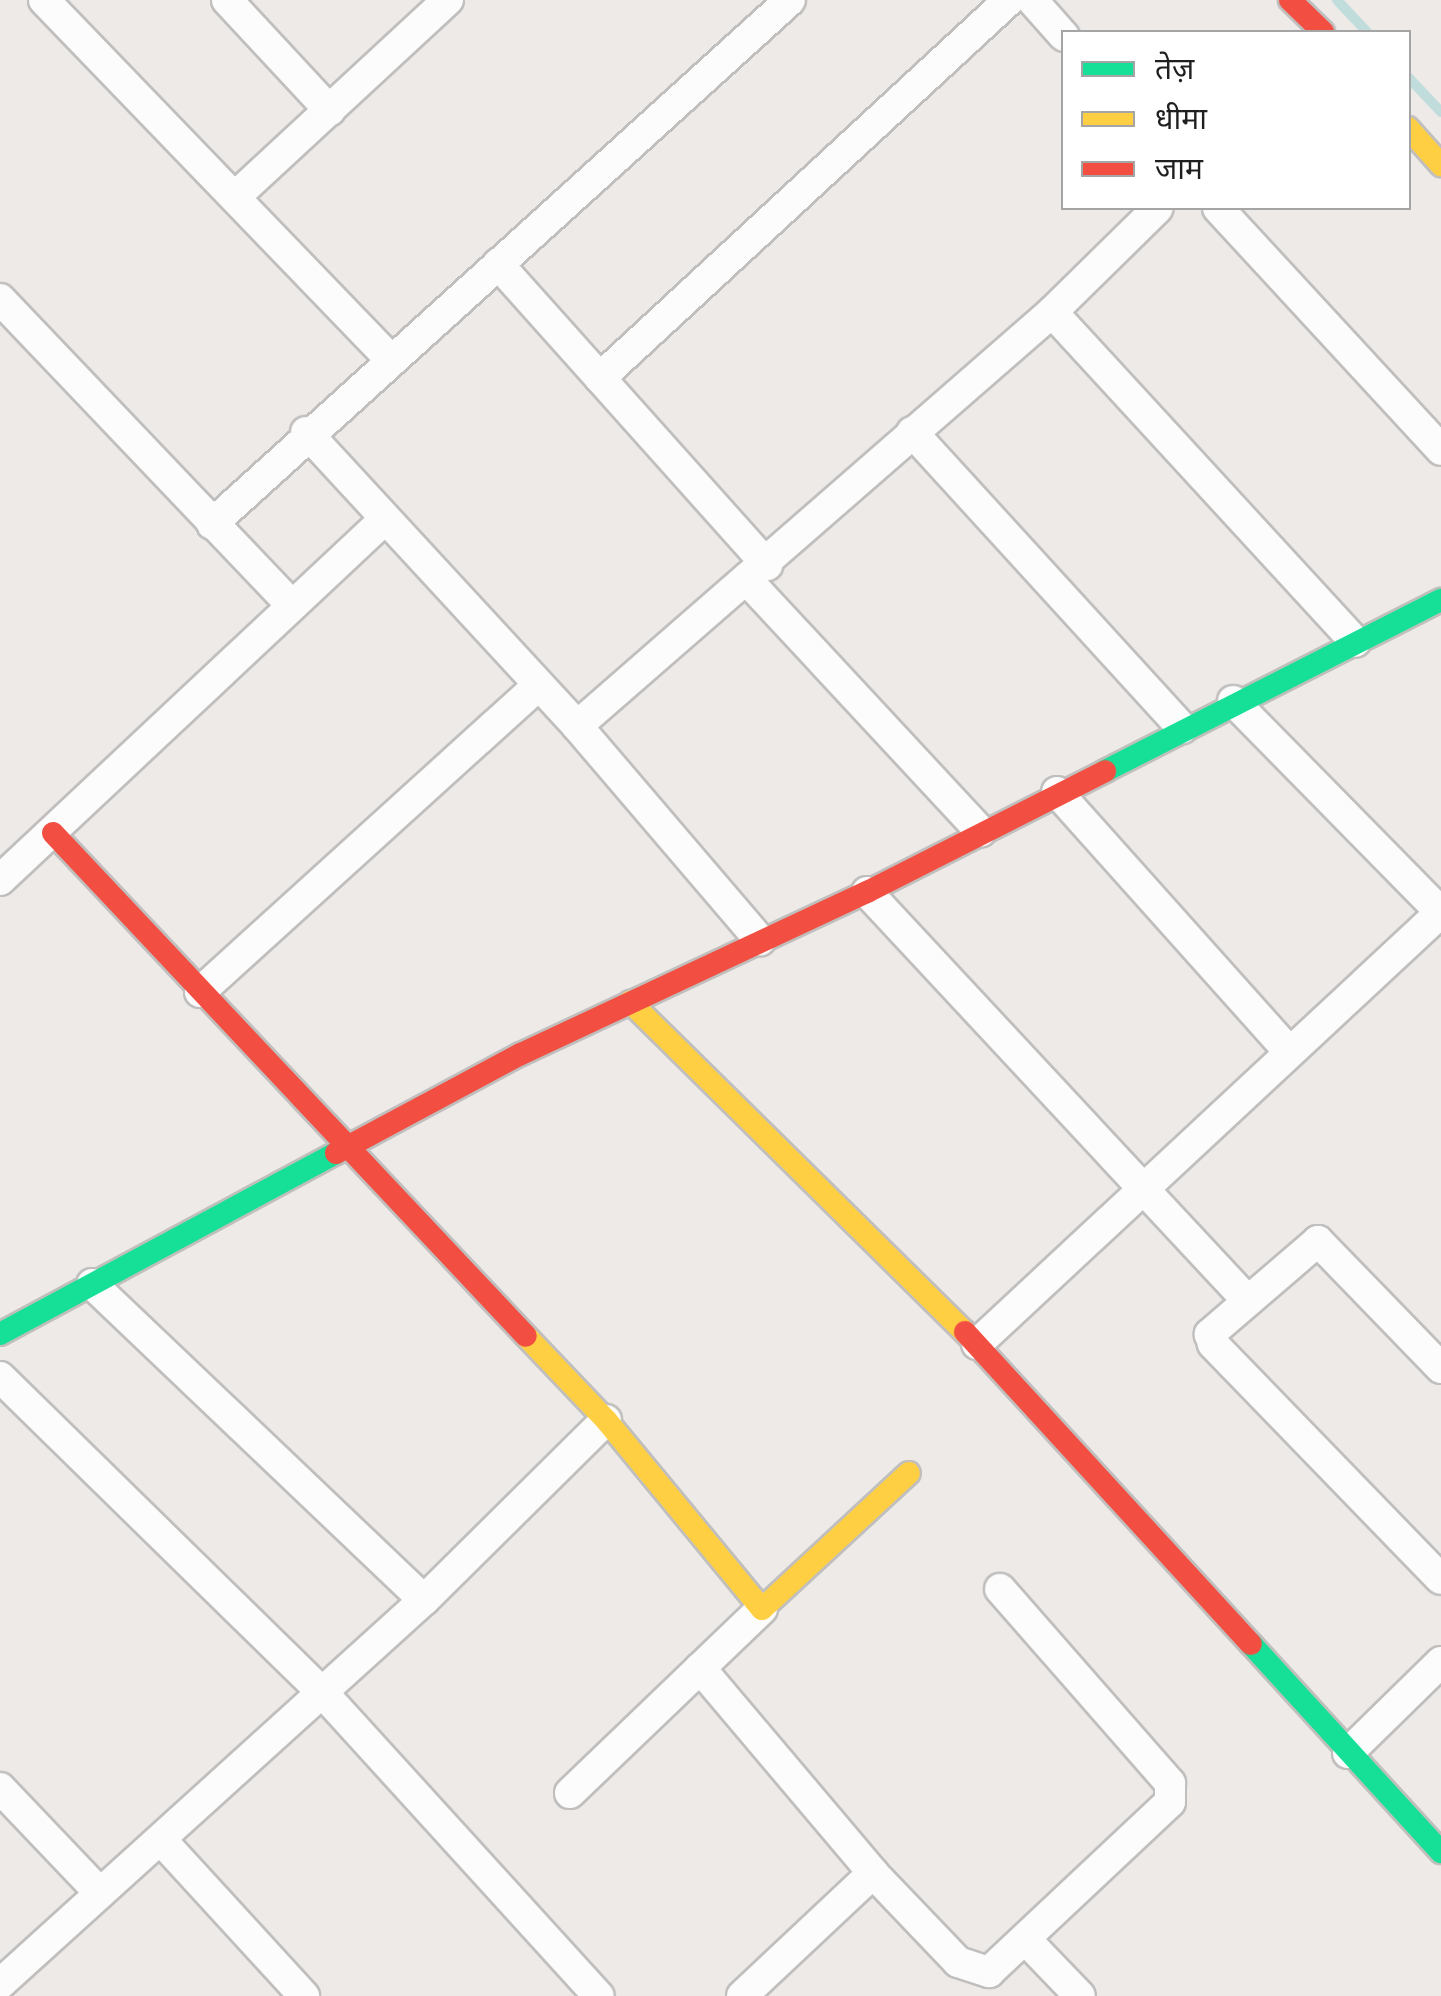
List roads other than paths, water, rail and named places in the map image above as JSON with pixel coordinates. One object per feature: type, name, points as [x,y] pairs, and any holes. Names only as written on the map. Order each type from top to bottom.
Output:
[{"type":"street","points":[[44,0],[392,361]]},
{"type":"street","points":[[228,0],[330,111]]},
{"type":"street","points":[[236,196],[448,0]]},
{"type":"street","points":[[212,524],[306,432],[392,361],[790,0]]},
{"type":"street","points":[[600,378],[1009,0]]},
{"type":"street","points":[[1032,0],[1061,33]]},
{"type":"street","points":[[1290,0],[1321,30]]},
{"type":"street","points":[[1411,131],[1441,165]]},
{"type":"street","points":[[577,726],[758,573],[912,432],[1052,312],[1156,210]]},
{"type":"street","points":[[1220,210],[1441,450]]},
{"type":"street","points":[[498,264],[600,378],[758,573],[981,832]]},
{"type":"street","points":[[0,299],[291,604]]},
{"type":"street","points":[[1052,312],[1355,642]]},
{"type":"street","points":[[306,432],[577,726],[760,940]]},
{"type":"street","points":[[912,432],[1182,728]]},
{"type":"street","points":[[0,880],[385,519]]},
{"type":"street","points":[[0,1334],[630,1002],[866,892],[1233,701],[1441,600]]},
{"type":"street","points":[[200,992],[538,685]]},
{"type":"street","points":[[977,1344],[1287,1049],[1441,912],[1233,701]]},
{"type":"street","points":[[1057,792],[1287,1049]]},
{"type":"street","points":[[54,832],[200,992],[606,1420],[762,1609]]},
{"type":"street","points":[[866,892],[1143,1184],[1246,1299]]},
{"type":"street","points":[[630,1002],[977,1344],[1441,1852]]},
{"type":"street","points":[[1441,1368],[1318,1241],[1214,1328],[1213,1344],[1441,1580]]},
{"type":"street","points":[[92,1284],[424,1600]]},
{"type":"street","points":[[0,1377],[322,1692],[599,1996]]},
{"type":"street","points":[[0,1984],[163,1842],[424,1600],[606,1420]]},
{"type":"street","points":[[570,1793],[909,1473]]},
{"type":"street","points":[[700,1668],[873,1873],[972,1970],[989,1972],[1028,1942],[1159,1819],[1170,1802],[1170,1783],[1000,1589]]},
{"type":"street","points":[[1348,1753],[1441,1662]]},
{"type":"street","points":[[0,1788],[100,1894]]},
{"type":"street","points":[[163,1842],[304,1996]]},
{"type":"street","points":[[762,1990],[873,1873]]},
{"type":"street","points":[[1028,1942],[1080,1996]]},
{"type":"waterway","points":[[1337,0],[1365,30]]},
{"type":"waterway","points":[[1411,80],[1441,112]]}]
